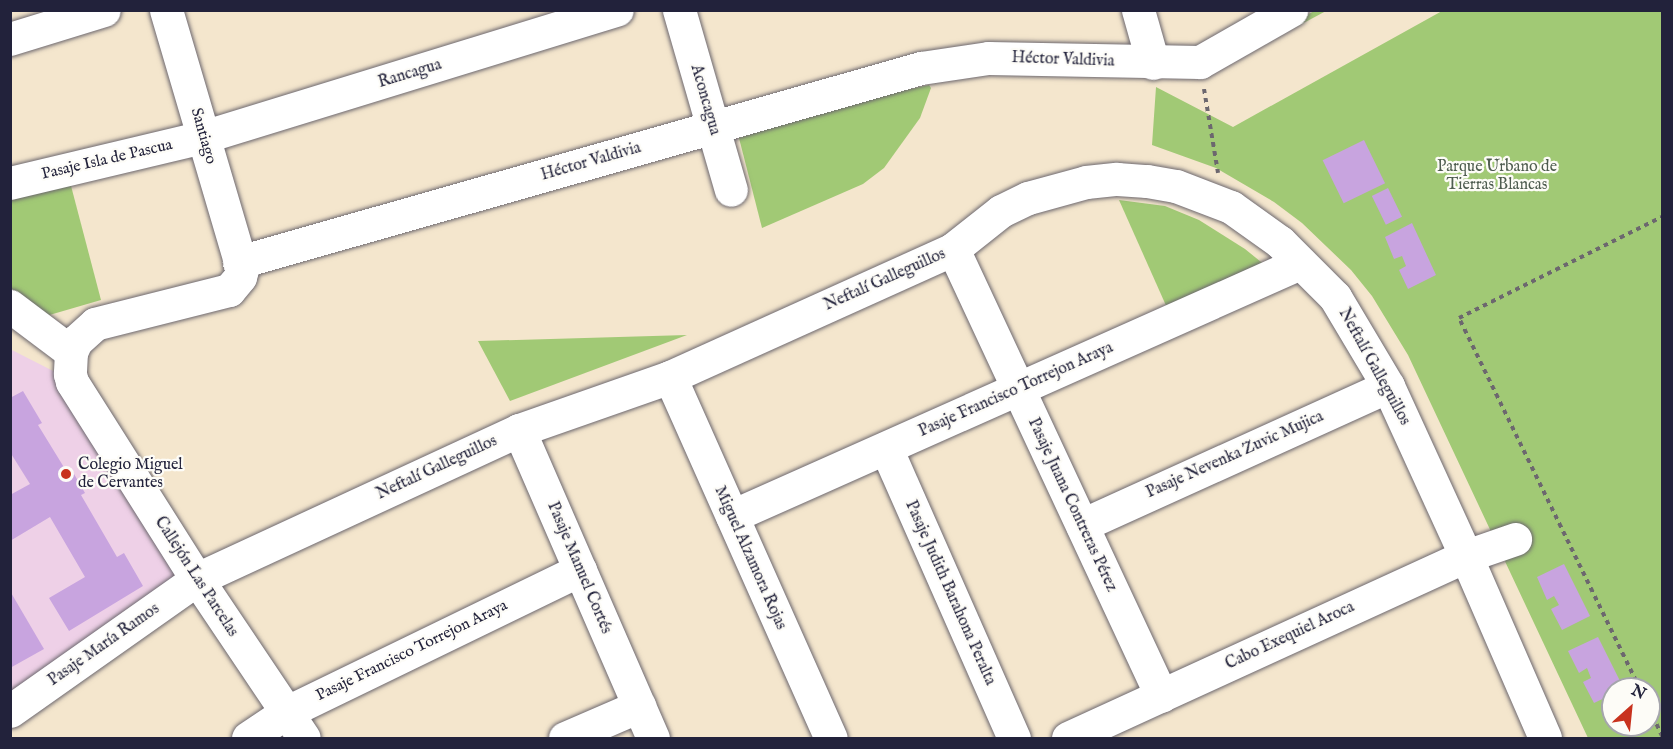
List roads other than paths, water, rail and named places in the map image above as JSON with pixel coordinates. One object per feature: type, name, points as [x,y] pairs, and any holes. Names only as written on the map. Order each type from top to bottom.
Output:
[{"type":"street","points":[[10,39],[104,10]]},
{"type":"street","name":"Santiago","points":[[166,10],[239,262]]},
{"type":"street","name":"Rancagua","points":[[203,138],[617,10]]},
{"type":"street","name":"Aconcagua","points":[[679,10],[731,190]]},
{"type":"street","points":[[1138,10],[1153,63]]},
{"type":"street","name":"Héctor Valdivia","points":[[239,262],[921,68],[954,61],[1023,58],[1153,63],[1200,62],[1291,10]]},
{"type":"street","name":"Pasaje Isla de Pascua","points":[[10,183],[203,138]]},
{"type":"street","name":"Neftalí Galleguillos","points":[[197,579],[519,430],[670,377],[953,249],[1001,211],[1028,198],[1086,182],[1117,179],[1147,181],[1176,186],[1232,207],[1257,224],[1335,297],[1388,386],[1466,555],[1545,738]]},
{"type":"street","name":"Pasaje Juana Contreras Pérez","points":[[953,249],[1161,696]]},
{"type":"street","points":[[10,306],[71,352],[84,331],[95,324],[229,290],[240,277],[239,262]]},
{"type":"street","name":"Pasaje Francisco Torrejon Araya","points":[[732,516],[1300,263]]},
{"type":"street","name":"Callejón Las Parcelas","points":[[71,352],[70,374],[79,399],[170,546],[197,579],[294,726]]},
{"type":"street","name":"Miguel Alzamora Rojas","points":[[670,377],[831,738]]},
{"type":"street","name":"Pasaje Nevenka Zuvic Mujica","points":[[1082,525],[1388,386]]},
{"type":"street","name":"Pasaje Manuel Cortés","points":[[519,430],[653,738]]},
{"type":"street","name":"Pasaje Judith Barahona Peralta","points":[[886,448],[1014,738]]},
{"type":"street","name":"Cabo Exequiel Aroca","points":[[1068,738],[1466,555],[1515,539]]},
{"type":"street","name":"Pasaje Francisco Torrejon Araya","points":[[248,738],[294,726],[580,570]]},
{"type":"street","name":"Pasaje María Ramos","points":[[10,711],[197,579]]},
{"type":"street","points":[[565,738],[639,706]]},
{"type":"place","name":"Colegio Miguel de Cervantes","points":[[66,474]]},
{"type":"park label","name":"Parque Urbano de Tierras Blancas","points":[[1497,176]]}]
